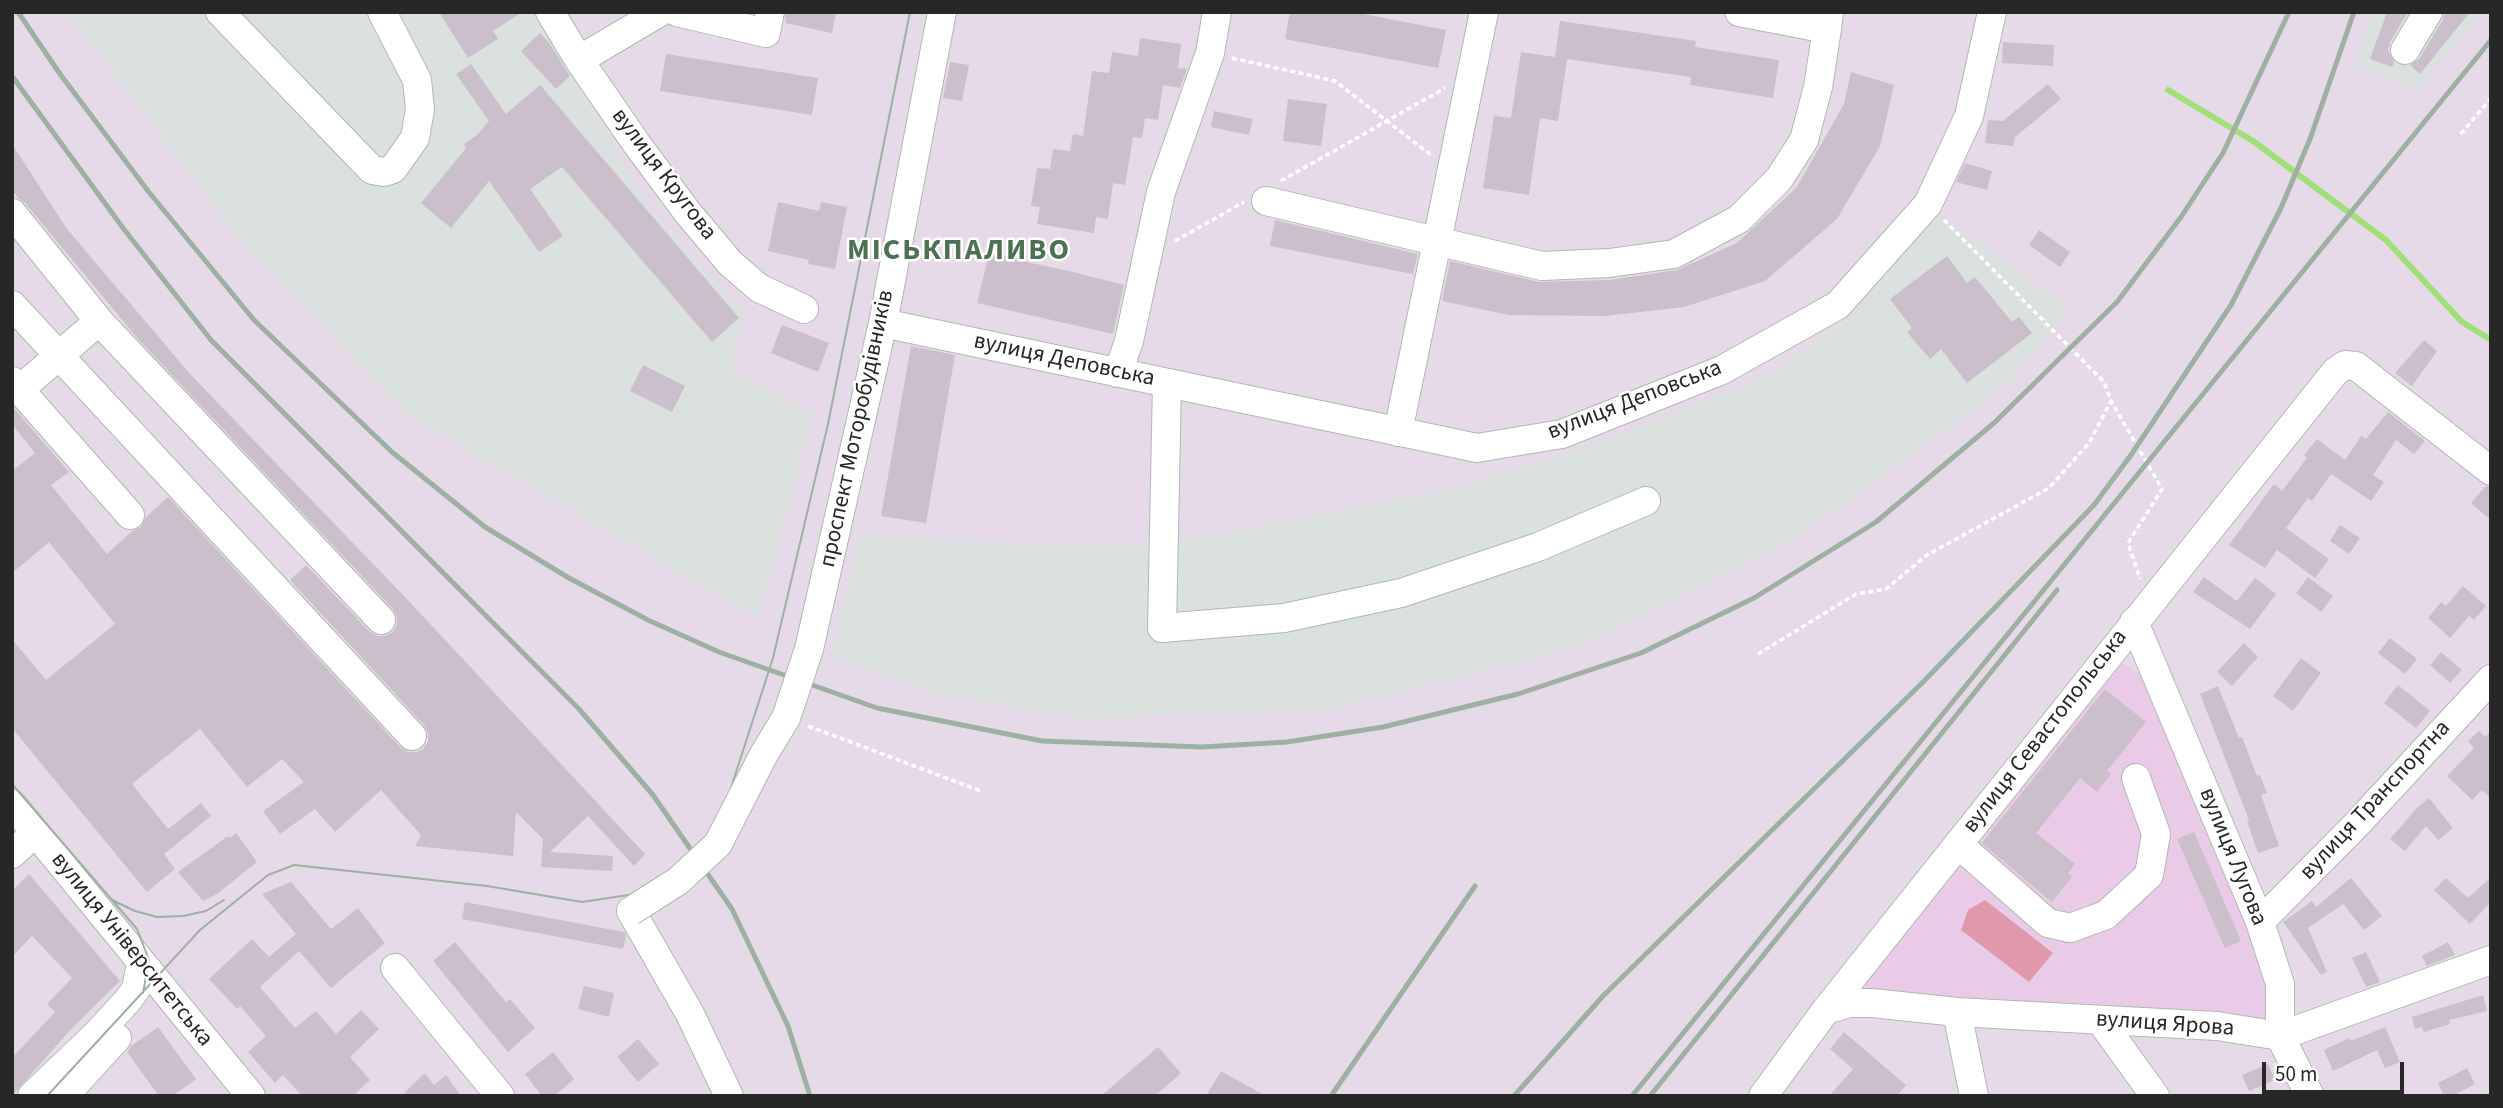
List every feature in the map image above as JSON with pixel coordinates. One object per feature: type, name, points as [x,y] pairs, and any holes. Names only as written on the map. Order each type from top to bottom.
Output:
[{"type":"street","points":[[220,12],[372,170],[384,172],[393,169],[415,138],[420,109],[417,80],[382,12]]},
{"type":"street","name":"вулиця Кругова","points":[[550,12],[579,60],[680,203],[730,263],[759,288],[804,309]]},
{"type":"street","points":[[579,60],[660,12]]},
{"type":"street","points":[[677,12],[766,33],[770,12]]},
{"type":"street","name":"проспект Моторобудівників","points":[[729,1096],[690,1014],[631,911],[678,881],[718,844],[764,754],[786,718],[809,649],[883,323],[942,12]]},
{"type":"street","points":[[1118,373],[1129,341],[1161,192],[1210,53],[1217,12]]},
{"type":"street","points":[[1398,432],[1484,12]]},
{"type":"street","points":[[1267,193],[1437,241],[1542,266],[1609,263],[1674,254],[1739,219],[1779,179],[1804,140],[1818,87],[1828,20],[1739,12]]},
{"type":"street","points":[[2405,50],[2428,12]]},
{"type":"street","name":"вулиця Деповська","points":[[883,323],[1477,448],[1562,434],[1722,370],[1838,305],[1928,204],[1969,116],[1984,14]]},
{"type":"street","points":[[12,213],[99,321],[381,621]]},
{"type":"street","points":[[12,305],[412,736]]},
{"type":"street","points":[[99,321],[58,356],[16,386],[130,515]]},
{"type":"street","name":"вулиця Севастопольська","points":[[1763,1096],[1826,1010],[2335,372],[2345,365],[2356,366],[2491,471]]},
{"type":"street","points":[[1167,383],[1163,628],[1284,618],[1401,593],[1538,547],[1646,501]]},
{"type":"street","name":"вулиця Лугова","points":[[2141,613],[2260,922],[2280,984],[2280,1036],[2310,1096]]},
{"type":"street","name":"вулиця Транспортна","points":[[2260,922],[2356,825],[2491,680]]},
{"type":"street","points":[[1958,844],[2048,923],[2070,928],[2106,915],[2149,875],[2156,834],[2136,778]]},
{"type":"street","name":"вулиця Університетська","points":[[12,804],[251,1096]]},
{"type":"street","points":[[12,855],[35,833]]},
{"type":"street","name":"вулиця Ярова","points":[[1826,1010],[1849,1003],[1872,1003],[1957,1012],[2217,1026],[2280,1036],[2491,960]]},
{"type":"street","points":[[32,1096],[97,1034],[128,1000],[136,989],[141,964]]},
{"type":"street","points":[[395,968],[500,1096]]},
{"type":"street","points":[[64,1096],[162,990]]},
{"type":"street","points":[[1957,1012],[1974,1096]]},
{"type":"street","points":[[2100,1020],[2155,1096]]},
{"type":"path","points":[[1210,53],[1335,81],[1451,172]]},
{"type":"path","points":[[1146,258],[1267,193],[1471,74]]},
{"type":"path","points":[[2460,134],[2491,99]]},
{"type":"path","points":[[1928,204],[2104,382],[2111,401],[2162,489],[2128,543],[2141,613]]},
{"type":"path","points":[[1758,654],[1856,594],[1886,589],[1927,555],[2049,488],[2089,443],[2111,401]]},
{"type":"path","points":[[786,718],[981,791]]},
{"type":"shaded area","points":[[67,12],[540,12],[647,206],[743,311],[731,370],[813,415],[758,618],[409,416],[248,250]]},
{"type":"shaded area","points":[[2373,12],[2482,12],[2417,91],[2356,65]]},
{"type":"shaded area","points":[[1938,214],[2069,308],[2009,384],[1790,542],[1582,646],[1332,709],[1081,719],[937,693],[832,656],[859,535],[951,541],[1163,545],[1457,488],[1584,448],[1770,375],[1852,313]]},
{"type":"shaded area","points":[[2124,664],[2143,675],[2269,979],[2266,1020],[1873,994],[1859,981],[2108,665]]},
{"type":"shaded area","points":[[1985,900],[2053,953],[2029,982],[1961,930],[1968,910]]},
{"type":"building","points":[[439,12],[522,12],[493,31],[498,39],[468,58]]},
{"type":"building","points":[[786,12],[836,12],[832,33],[785,23]]},
{"type":"building","points":[[1290,12],[1353,12],[1446,30],[1438,68],[1285,39]]},
{"type":"building","points":[[2387,12],[2408,12],[2390,42],[2388,50],[2394,62],[2392,67],[2370,59]]},
{"type":"building","points":[[2445,12],[2470,12],[2420,74],[2410,65],[2419,59]]},
{"type":"building","points":[[1560,21],[1696,41],[1695,47],[1779,60],[1773,98],[1690,85],[1691,77],[1567,59],[1558,121],[1540,118],[1529,195],[1483,188],[1494,116],[1511,118],[1521,52],[1555,57]]},
{"type":"building","points":[[540,33],[570,76],[556,89],[521,51]]},
{"type":"building","points":[[1140,38],[1181,44],[1178,68],[1187,69],[1180,88],[1163,85],[1158,120],[1145,118],[1142,138],[1133,137],[1125,185],[1113,183],[1108,219],[1096,217],[1094,233],[1037,224],[1040,207],[1031,206],[1037,168],[1050,169],[1053,149],[1070,151],[1073,134],[1083,136],[1092,71],[1109,73],[1112,52],[1138,56]]},
{"type":"building","points":[[2003,42],[2054,45],[2053,66],[2002,63]]},
{"type":"building","points":[[666,54],[818,78],[812,115],[660,91]]},
{"type":"building","points":[[950,62],[969,65],[962,101],[943,98]]},
{"type":"building","points":[[471,64],[506,114],[540,85],[739,318],[712,342],[562,167],[530,189],[563,236],[539,252],[489,181],[451,228],[421,203],[466,148],[464,144],[477,135],[489,121],[456,74]]},
{"type":"building","points":[[1851,72],[1894,85],[1880,146],[1837,219],[1765,281],[1684,307],[1605,316],[1509,315],[1442,301],[1450,261],[1539,282],[1610,280],[1677,270],[1737,243],[1797,187],[1844,104]]},
{"type":"building","points":[[2048,84],[2061,99],[2015,137],[2013,146],[1985,143],[1988,120],[2003,121]]},
{"type":"building","points":[[1288,99],[1327,104],[1321,146],[1283,141]]},
{"type":"building","points":[[1214,111],[1253,119],[1249,135],[1211,127]]},
{"type":"building","points":[[12,144],[67,229],[191,375],[404,596],[645,854],[634,866],[588,816],[550,852],[613,856],[612,871],[541,867],[543,839],[516,812],[513,856],[415,846],[421,835],[381,790],[335,832],[315,809],[280,834],[263,811],[304,782],[282,759],[247,787],[200,729],[132,784],[168,829],[201,803],[211,816],[164,854],[175,869],[147,892],[12,728],[12,639],[46,680],[115,624],[49,542],[12,573],[12,471],[35,453],[12,424],[12,406],[69,472],[51,485],[107,554],[132,531],[141,527],[146,517],[168,497],[400,747],[408,752],[423,749],[428,742],[428,733],[424,725],[290,580],[306,565],[369,631],[377,636],[392,633],[397,625],[393,609],[139,340],[18,198],[12,189]]},
{"type":"building","points":[[1965,163],[1992,171],[1987,190],[1956,182]]},
{"type":"building","points":[[778,202],[819,211],[821,202],[847,207],[835,269],[808,264],[809,260],[768,251]]},
{"type":"building","points":[[1275,220],[1418,254],[1413,274],[1270,246]]},
{"type":"building","points":[[2039,230],[2070,252],[2060,267],[2029,245]]},
{"type":"building","points":[[989,254],[1124,285],[1113,334],[977,303]]},
{"type":"building","points":[[1947,256],[1967,283],[1975,277],[2012,322],[2019,317],[2032,333],[1967,383],[1941,349],[1930,359],[1907,332],[1912,328],[1890,299]]},
{"type":"building","points":[[782,325],[829,343],[818,372],[771,353]]},
{"type":"building","points":[[2424,340],[2437,351],[2412,386],[2395,373]]},
{"type":"building","points":[[911,346],[955,355],[926,523],[881,516]]},
{"type":"building","points":[[643,365],[685,386],[672,412],[630,391]]},
{"type":"building","points":[[2388,412],[2425,441],[2414,454],[2396,440],[2373,475],[2384,482],[2371,501],[2331,474],[2312,501],[2308,498],[2286,528],[2329,559],[2315,578],[2277,550],[2265,568],[2229,545],[2274,484],[2282,491],[2307,458],[2304,455],[2317,439],[2345,460],[2361,436],[2366,439]]},
{"type":"building","points":[[2486,486],[2491,487],[2491,520],[2471,503]]},
{"type":"building","points":[[2340,525],[2360,538],[2349,554],[2330,541]]},
{"type":"building","points":[[2204,577],[2237,601],[2255,578],[2276,594],[2250,629],[2193,592]]},
{"type":"building","points":[[2308,577],[2333,596],[2321,612],[2296,593]]},
{"type":"building","points":[[2463,586],[2486,606],[2474,620],[2469,616],[2450,638],[2428,618],[2441,602],[2446,606]]},
{"type":"building","points":[[2390,638],[2417,659],[2405,674],[2378,653]]},
{"type":"building","points":[[2244,643],[2258,657],[2232,686],[2217,672]]},
{"type":"building","points":[[2441,652],[2462,670],[2450,683],[2430,665]]},
{"type":"building","points":[[2301,658],[2321,673],[2293,711],[2273,696]]},
{"type":"building","points":[[2398,685],[2430,711],[2416,728],[2384,703]]},
{"type":"building","points":[[2218,686],[2239,738],[2242,737],[2257,776],[2260,775],[2267,793],[2261,795],[2279,846],[2258,853],[2247,821],[2249,820],[2200,694]]},
{"type":"building","points":[[2105,689],[2146,722],[2107,771],[2111,774],[2097,792],[2080,778],[2036,833],[2075,864],[2068,873],[2072,877],[2052,902],[1982,843]]},
{"type":"building","points":[[2479,731],[2485,737],[2491,731],[2491,799],[2482,790],[2472,800],[2447,776],[2474,748],[2468,741]]},
{"type":"building","points":[[2429,798],[2453,828],[2438,840],[2426,826],[2405,851],[2390,839]]},
{"type":"building","points":[[2194,832],[2241,941],[2225,948],[2177,839]]},
{"type":"building","points":[[236,833],[257,862],[217,894],[203,901],[178,872]]},
{"type":"building","points":[[29,874],[120,981],[72,1028],[12,1096],[12,1058],[55,1012],[47,1004],[72,978],[32,936],[12,957],[12,891]]},
{"type":"building","points":[[2491,877],[2491,902],[2470,924],[2434,890],[2446,878],[2468,898]]},
{"type":"building","points":[[2351,878],[2382,916],[2364,930],[2343,904],[2308,928],[2327,972],[2321,975],[2283,922],[2312,901],[2316,907]]},
{"type":"building","points":[[291,882],[331,929],[358,908],[385,943],[331,988],[299,951],[260,987],[295,1028],[316,1011],[336,1034],[361,1010],[379,1029],[350,1057],[370,1080],[353,1096],[302,1096],[283,1075],[275,1083],[248,1052],[266,1036],[240,1006],[237,1009],[209,979],[252,939],[269,957],[296,934],[262,894]]},
{"type":"building","points":[[465,902],[624,932],[626,935],[623,949],[462,919]]},
{"type":"building","points":[[455,942],[506,1002],[510,999],[535,1028],[508,1052],[433,961]]},
{"type":"building","points":[[2448,942],[2455,955],[2427,966],[2422,956]]},
{"type":"building","points":[[2366,952],[2380,982],[2366,987],[2352,958]]},
{"type":"building","points":[[584,986],[614,993],[609,1017],[578,1009]]},
{"type":"building","points":[[2483,995],[2487,1011],[2449,1020],[2450,1024],[2424,1032],[2422,1027],[2415,1029],[2412,1017]]},
{"type":"building","points":[[158,1027],[196,1079],[173,1096],[159,1096],[127,1052],[131,1046]]},
{"type":"building","points":[[2385,1027],[2400,1062],[2385,1068],[2377,1050],[2333,1071],[2324,1050],[2349,1038],[2351,1041]]},
{"type":"building","points":[[1844,1032],[1906,1085],[1897,1096],[1829,1096],[1853,1069],[1830,1049]]},
{"type":"building","points":[[638,1039],[659,1064],[638,1082],[617,1057]]},
{"type":"building","points":[[1158,1047],[1181,1073],[1155,1096],[1101,1096]]},
{"type":"building","points":[[553,1052],[574,1079],[554,1096],[542,1096],[525,1074]]},
{"type":"building","points":[[2268,1064],[2275,1080],[2249,1091],[2242,1075]]},
{"type":"building","points":[[2467,1068],[2475,1084],[2453,1096],[2444,1096],[2438,1083]]},
{"type":"building","points":[[1221,1071],[1266,1096],[1206,1096]]},
{"type":"building","points":[[425,1073],[434,1085],[446,1075],[461,1096],[401,1096]]},
{"type":"waterway","points":[[2168,90],[2253,141],[2386,240],[2462,322],[2491,340]]},
{"type":"tram line","points":[[47,1096],[200,930],[268,875],[294,865],[487,886],[582,902],[635,894],[678,871],[705,841],[728,797],[773,658],[828,424],[910,12]]},
{"type":"tram line","points":[[12,784],[137,929],[149,960],[143,993]]},
{"type":"tram line","points":[[112,900],[135,911],[157,917],[183,916],[206,911],[224,900]]},
{"type":"railway","points":[[18,12],[60,74],[148,191],[254,320],[392,452],[485,527],[569,578],[648,620],[719,652],[877,708],[1042,741],[1202,747],[1287,742],[1383,727],[1518,694],[1641,653],[1754,598],[1876,522],[1994,423],[2117,302],[2181,217],[2223,153],[2289,12]]},
{"type":"railway","points":[[1514,1096],[1603,996],[1924,681],[2094,505],[2131,455],[2231,305],[2281,208],[2310,139],[2354,12]]},
{"type":"railway","points":[[1632,1096],[2491,40]]},
{"type":"railway","points":[[12,76],[123,228],[211,340],[579,709],[653,795],[732,909],[788,1026],[810,1096]]},
{"type":"railway","points":[[1650,1096],[2057,590]]},
{"type":"railway","points":[[1331,1096],[1475,886]]},
{"type":"district","name":"МІСЬКПАЛИВО","points":[[959,252]]}]
